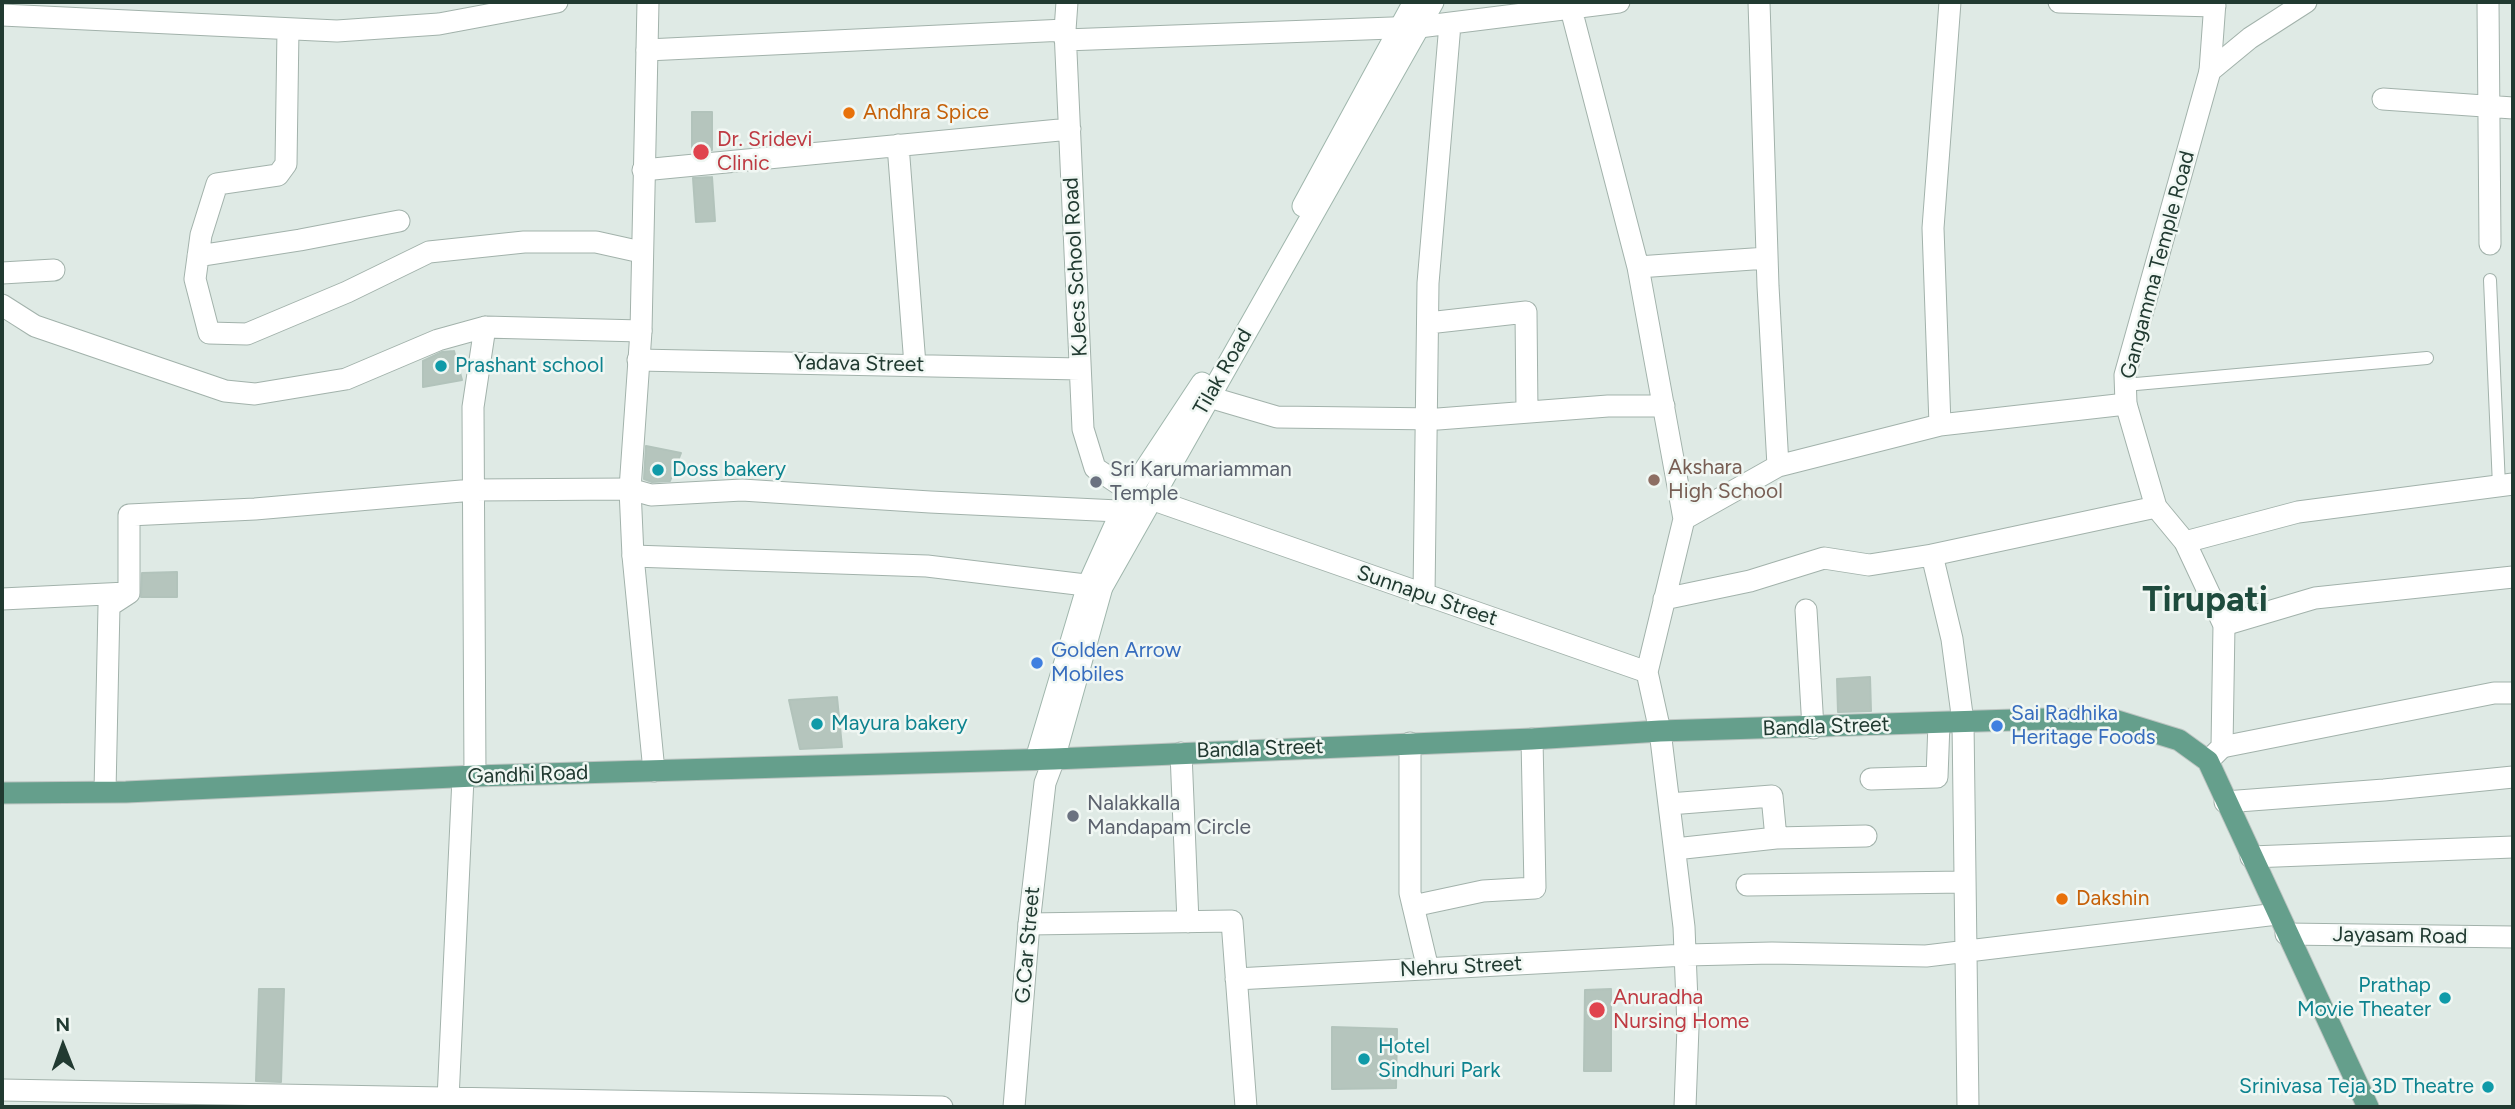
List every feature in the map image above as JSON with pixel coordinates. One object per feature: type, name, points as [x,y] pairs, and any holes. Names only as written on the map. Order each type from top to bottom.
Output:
[{"type":"main road","name":"Bandla Street","points":[[1045,759],[1532,739],[1660,731],[2045,719],[2114,720],[2215,754]]},
{"type":"main road","points":[[2215,754],[2225,803],[2368,1107]]},
{"type":"main road","name":"Gandhi Road","points":[[2,793],[127,792],[469,777],[1045,759]]},
{"type":"street","points":[[2,15],[51,10],[337,31],[439,24],[557,2]]},
{"type":"street","points":[[648,2],[641,331],[630,489],[632,556],[654,771]]},
{"type":"street","name":"KJecs School Road","points":[[1067,2],[1065,35],[1083,429],[1096,468],[1139,503]]},
{"type":"street","name":"Tilak Road","points":[[1139,503],[1209,397],[1409,27],[1414,2]]},
{"type":"street","name":"Tilak Road","points":[[1045,759],[1095,586],[1139,503],[1409,27],[1433,2]]},
{"type":"street","points":[[646,50],[1065,35],[1409,27],[1619,2]]},
{"type":"street","points":[[1759,2],[1767,258],[1778,466]]},
{"type":"street","points":[[1940,425],[1933,228],[1950,2]]},
{"type":"street","points":[[2059,2],[2215,4]]},
{"type":"street","points":[[2210,71],[2250,38],[2306,2]]},
{"type":"street","points":[[2488,2],[2490,244]]},
{"type":"street","name":"Gangamma Temple Road","points":[[2215,4],[2210,71],[2125,375],[2126,395],[2155,506],[2185,542],[2224,625],[2215,754]]},
{"type":"street","points":[[1571,9],[1638,267],[1684,519],[1647,672],[1660,731],[1686,955],[1688,1027],[1685,1107]]},
{"type":"street","points":[[1423,595],[1428,283],[1450,24]]},
{"type":"street","points":[[288,29],[286,164],[278,175],[217,184],[201,235],[195,279],[209,332],[247,334],[347,292],[429,252],[524,242],[596,242],[641,252]]},
{"type":"street","points":[[2383,99],[2513,108]]},
{"type":"street","points":[[643,170],[1070,129]]},
{"type":"street","points":[[898,145],[915,365]]},
{"type":"street","points":[[198,256],[399,221]]},
{"type":"street","points":[[1638,267],[1767,258]]},
{"type":"street","points":[[2,273],[54,270]]},
{"type":"street","points":[[2,305],[34,326],[225,391],[255,394],[346,379],[438,340],[485,327],[641,331]]},
{"type":"street","points":[[1428,323],[1525,312],[1527,412]]},
{"type":"street","points":[[448,1099],[469,777],[472,407],[485,327]]},
{"type":"street","name":"Yadava Street","points":[[638,360],[1080,369]]},
{"type":"street","points":[[1684,519],[1778,466],[1940,425],[2126,395]]},
{"type":"street","points":[[1209,397],[1277,417],[1426,419],[1608,406],[1664,406]]},
{"type":"street","points":[[2185,542],[2298,512],[2506,485]]},
{"type":"street","points":[[129,593],[129,515],[255,509],[473,489],[630,489],[651,495],[742,490],[930,502],[1139,503]]},
{"type":"street","name":"Sunnapu Street","points":[[1139,503],[1423,595],[1647,672]]},
{"type":"street","points":[[1664,599],[1750,581],[1824,558],[1869,565],[1932,555],[2155,506]]},
{"type":"street","points":[[1932,555],[1952,639],[1963,722],[1968,1107]]},
{"type":"street","points":[[632,556],[927,566],[1095,586]]},
{"type":"street","points":[[2224,625],[2315,598],[2513,577]]},
{"type":"street","points":[[2,598],[129,593]]},
{"type":"street","points":[[106,791],[109,606],[129,593]]},
{"type":"street","points":[[1806,610],[1813,728]]},
{"type":"street","points":[[2215,754],[2494,693],[2513,693]]},
{"type":"street","points":[[1871,779],[1937,777],[1939,723]]},
{"type":"street","points":[[1413,906],[1483,891],[1535,888],[1532,739]]},
{"type":"street","points":[[1410,743],[1410,893],[1429,969]]},
{"type":"street","points":[[1181,753],[1188,922]]},
{"type":"street","name":"G.Car Street","points":[[1014,1107],[1029,924],[1045,783],[1045,759]]},
{"type":"street","points":[[2225,803],[2513,777]]},
{"type":"street","points":[[1669,804],[1772,796],[1776,838]]},
{"type":"street","points":[[1675,849],[1776,838],[1866,836]]},
{"type":"street","points":[[2250,857],[2513,847]]},
{"type":"street","points":[[1748,886],[1964,882]]},
{"type":"street","name":"Nehru Street","points":[[1236,979],[1686,955],[1772,953],[1926,956],[2277,914]]},
{"type":"street","points":[[1029,924],[1232,921],[1246,1107]]},
{"type":"street","name":"Jayasam Road","points":[[2286,934],[2513,937]]},
{"type":"street","points":[[2,1090],[942,1107]]},
{"type":"lane","points":[[2490,280],[2506,485]]},
{"type":"lane","points":[[2126,395],[2427,358]]},
{"type":"building","points":[[692,112],[712,112],[712,150],[692,152]]},
{"type":"building","points":[[712,177],[715,221],[696,222],[693,178]]},
{"type":"building","name":"Prashant school","points":[[454,351],[462,380],[423,387],[423,361],[442,352]]},
{"type":"building","name":"Doss bakery","points":[[646,446],[681,453],[670,481],[652,482],[644,479]]},
{"type":"building","points":[[177,572],[177,597],[141,597],[142,573]]},
{"type":"building","points":[[1870,677],[1871,711],[1838,712],[1837,679]]},
{"type":"building","name":"Mayura bakery","points":[[837,697],[842,747],[800,749],[789,700]]},
{"type":"building","points":[[259,989],[284,989],[281,1082],[256,1081]]},
{"type":"building","points":[[1611,989],[1611,1071],[1584,1071],[1585,990]]},
{"type":"building","name":"Hotel Sindhuri Park","points":[[1332,1027],[1397,1029],[1396,1088],[1332,1089]]},
{"type":"place","name":"Andhra Spice","points":[[849,113]]},
{"type":"place","name":"Dr. Sridevi Clinic","points":[[701,152]]},
{"type":"place","name":"Prashant school","points":[[441,366]]},
{"type":"place","name":"Doss bakery","points":[[658,470]]},
{"type":"place","name":"Akshara High School","points":[[1654,480]]},
{"type":"place","name":"Sri Karumariamman Temple","points":[[1096,482]]},
{"type":"place","name":"Golden Arrow Mobiles","points":[[1037,663]]},
{"type":"place","name":"Mayura bakery","points":[[817,724]]},
{"type":"place","name":"Sai Radhika Heritage Foods","points":[[1997,726]]},
{"type":"place","name":"Nalakkalla Mandapam Circle","points":[[1073,816]]},
{"type":"place","name":"Dakshin","points":[[2062,899]]},
{"type":"place","name":"Prathap Movie Theater","points":[[2445,998]]},
{"type":"place","name":"Anuradha Nursing Home","points":[[1597,1010]]},
{"type":"place","name":"Hotel Sindhuri Park","points":[[1364,1059]]},
{"type":"place","name":"Srinivasa Teja 3D Theatre","points":[[2488,1087]]},
{"type":"district","name":"Tirupati","points":[[2205,601]]}]
